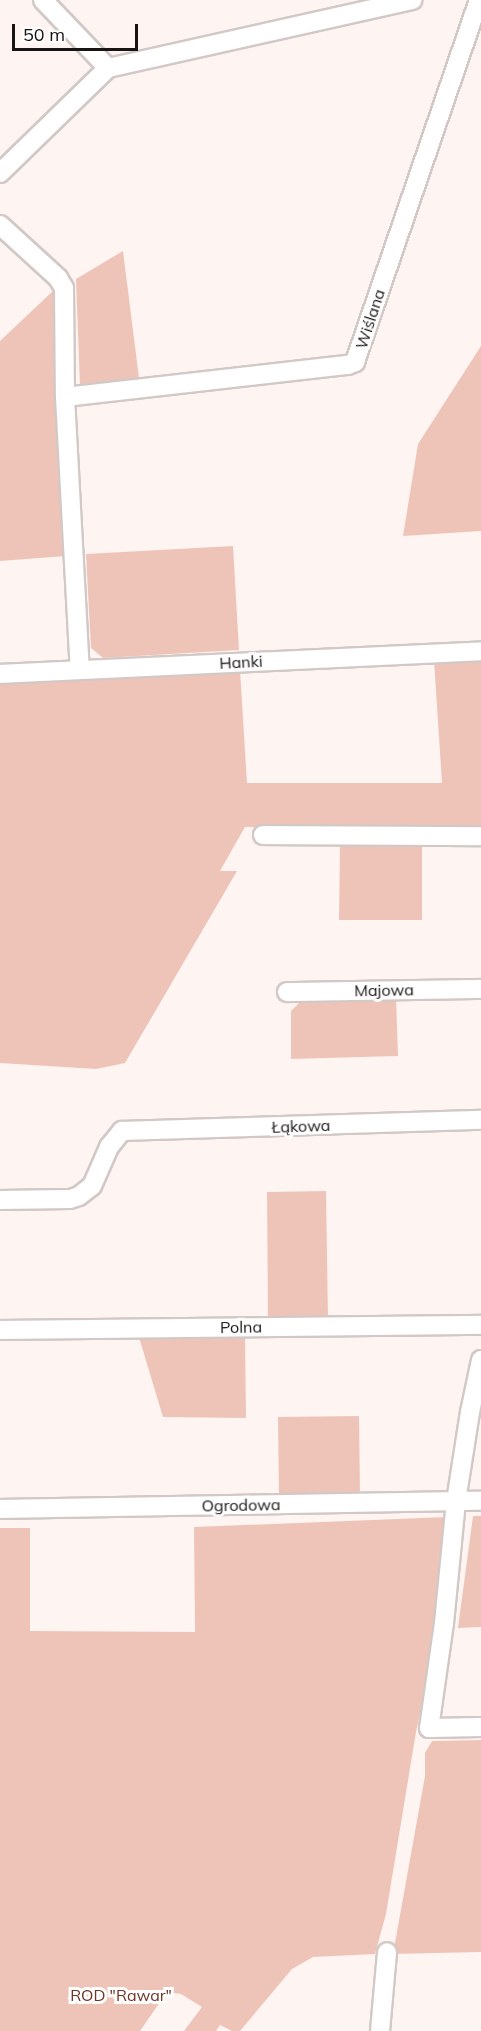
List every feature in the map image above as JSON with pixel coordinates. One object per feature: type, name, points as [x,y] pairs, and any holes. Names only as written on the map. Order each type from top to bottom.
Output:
[{"type":"street","points":[[43,0],[108,68]]},
{"type":"street","points":[[0,173],[108,68],[414,0]]},
{"type":"street","name":"Wiślana","points":[[65,397],[348,365],[355,362],[478,0]]},
{"type":"street","points":[[0,225],[63,283],[65,397],[80,670]]},
{"type":"street","name":"Hanki","points":[[0,674],[481,651]]},
{"type":"street","points":[[262,835],[481,836]]},
{"type":"street","name":"Majowa","points":[[287,992],[481,988]]},
{"type":"street","name":"Łąkowa","points":[[0,1200],[70,1199],[92,1186],[109,1147],[122,1131],[481,1120]]},
{"type":"street","name":"Polna","points":[[0,1330],[481,1325]]},
{"type":"street","points":[[481,1360],[456,1501],[444,1623],[429,1728],[481,1727]]},
{"type":"street","name":"Ogrodowa","points":[[0,1509],[481,1501]]},
{"type":"street","points":[[380,2031],[387,1952]]},
{"type":"green space","points":[[123,251],[139,378],[80,386],[76,279]]},
{"type":"green space","points":[[55,289],[66,556],[0,561],[0,341]]},
{"type":"green space","points":[[481,346],[481,531],[403,536],[418,444]]},
{"type":"green space","points":[[233,546],[239,650],[103,658],[91,648],[86,554]]},
{"type":"green space","points":[[481,658],[481,828],[245,827],[220,871],[237,871],[125,1063],[96,1069],[0,1063],[0,684],[240,670],[247,783],[442,783],[434,660]]},
{"type":"green space","points":[[340,844],[422,844],[422,920],[339,920]]},
{"type":"green space","points":[[396,996],[398,1056],[291,1059],[291,1011],[304,998]]},
{"type":"green space","points":[[326,1191],[328,1319],[268,1320],[267,1192]]},
{"type":"green space","points":[[245,1332],[246,1418],[163,1417],[138,1334]]},
{"type":"green space","points":[[359,1416],[360,1495],[279,1496],[278,1417]]},
{"type":"green space","points":[[473,1516],[481,1516],[481,1627],[458,1628]]},
{"type":"green space","name":"ROD \"Rawar\"","points":[[447,1517],[433,1652],[416,1732],[386,1914],[375,1954],[313,1957],[292,1969],[240,2031],[232,2031],[220,2025],[216,2031],[184,2031],[202,2007],[181,1994],[167,1992],[140,2031],[0,2031],[0,1528],[30,1528],[30,1631],[195,1632],[194,1527]]},
{"type":"green space","points":[[481,1740],[481,1952],[393,1954],[425,1776],[425,1753],[432,1741]]}]
